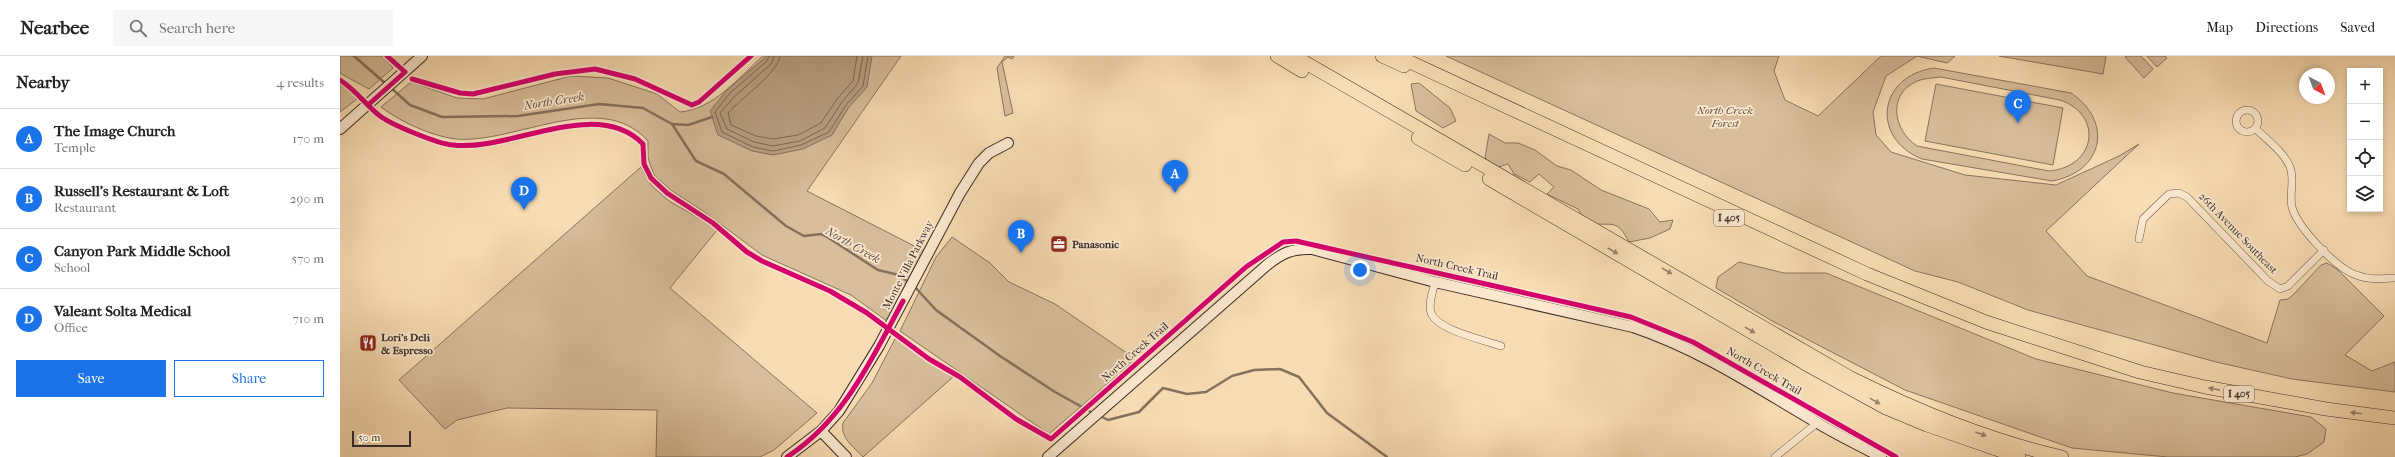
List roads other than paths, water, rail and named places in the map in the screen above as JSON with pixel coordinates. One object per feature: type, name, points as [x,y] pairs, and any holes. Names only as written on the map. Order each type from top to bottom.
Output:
[{"type":"highway","points":[[1277,56],[1804,363],[1886,408],[1927,425],[2019,457]]},
{"type":"highway","points":[[1294,56],[1849,378],[1918,410],[2004,442],[2062,457]]},
{"type":"highway","name":"I 405","points":[[1382,56],[1884,288],[2063,354],[2086,354]]},
{"type":"highway","name":"I 405","points":[[1397,56],[1867,274],[1986,322],[2140,372],[2204,387],[2319,408],[2395,418]]},
{"type":"highway","points":[[1804,363],[1819,360]]},
{"type":"street","points":[[340,130],[422,56]]},
{"type":"street","points":[[2255,128],[2290,167],[2291,205],[2295,217],[2324,250],[2342,268],[2355,275],[2375,280],[2395,278]]},
{"type":"street","name":"Monte Villa Parkway","points":[[787,457],[821,431],[839,411],[856,385],[923,264],[937,234],[979,163],[989,153],[1008,143]]},
{"type":"street","name":"26th Avenue Southeast","points":[[2139,238],[2143,219],[2169,194],[2179,193],[2187,197],[2268,281],[2280,289],[2288,286],[2324,250]]},
{"type":"street","points":[[1048,457],[1103,407],[1272,261],[1288,251],[1297,248],[1312,249],[1435,282],[1633,327],[1657,335],[1733,372],[1817,423],[1881,457]]},
{"type":"street","points":[[1435,282],[1430,303],[1431,312],[1435,319],[1443,326],[1501,346]]},
{"type":"street","points":[[1776,457],[1817,423]]},
{"type":"street","points":[[821,431],[846,457]]},
{"type":"water","points":[[767,56],[872,56],[867,87],[849,107],[832,135],[803,149],[773,155],[752,151],[718,135],[710,111],[727,90]]},
{"type":"waterway","name":"North Creek","points":[[354,56],[386,84]]},
{"type":"waterway","name":"North Creek","points":[[390,87],[410,105],[442,117],[518,116],[599,104],[643,108],[672,124],[696,161],[724,174],[786,226],[804,236],[821,234],[878,270],[899,275],[910,283]]},
{"type":"waterway","points":[[672,124],[688,125],[712,117]]},
{"type":"waterway","name":"North Creek","points":[[914,286],[936,310],[1000,356],[1055,392],[1093,413]]},
{"type":"waterway","name":"North Creek","points":[[1100,416],[1108,420],[1139,412],[1163,388],[1187,394],[1206,392],[1232,376],[1254,370],[1280,369],[1299,377],[1327,413],[1387,457]]},
{"type":"place","name":"Canyon Park Middle School","points":[[2018,123]]},
{"type":"place","name":"The Image Church","points":[[1175,193]]},
{"type":"place","name":"Valeant Solta Medical","points":[[524,210]]},
{"type":"place","name":"Panasonic","points":[[1059,244]]},
{"type":"place","name":"Russell's Restaurant & Loft","points":[[1021,253]]},
{"type":"place","name":"Lori's Deli & Espresso","points":[[368,343]]},
{"type":"park label","name":"North Creek Forest","points":[[1725,116]]}]
